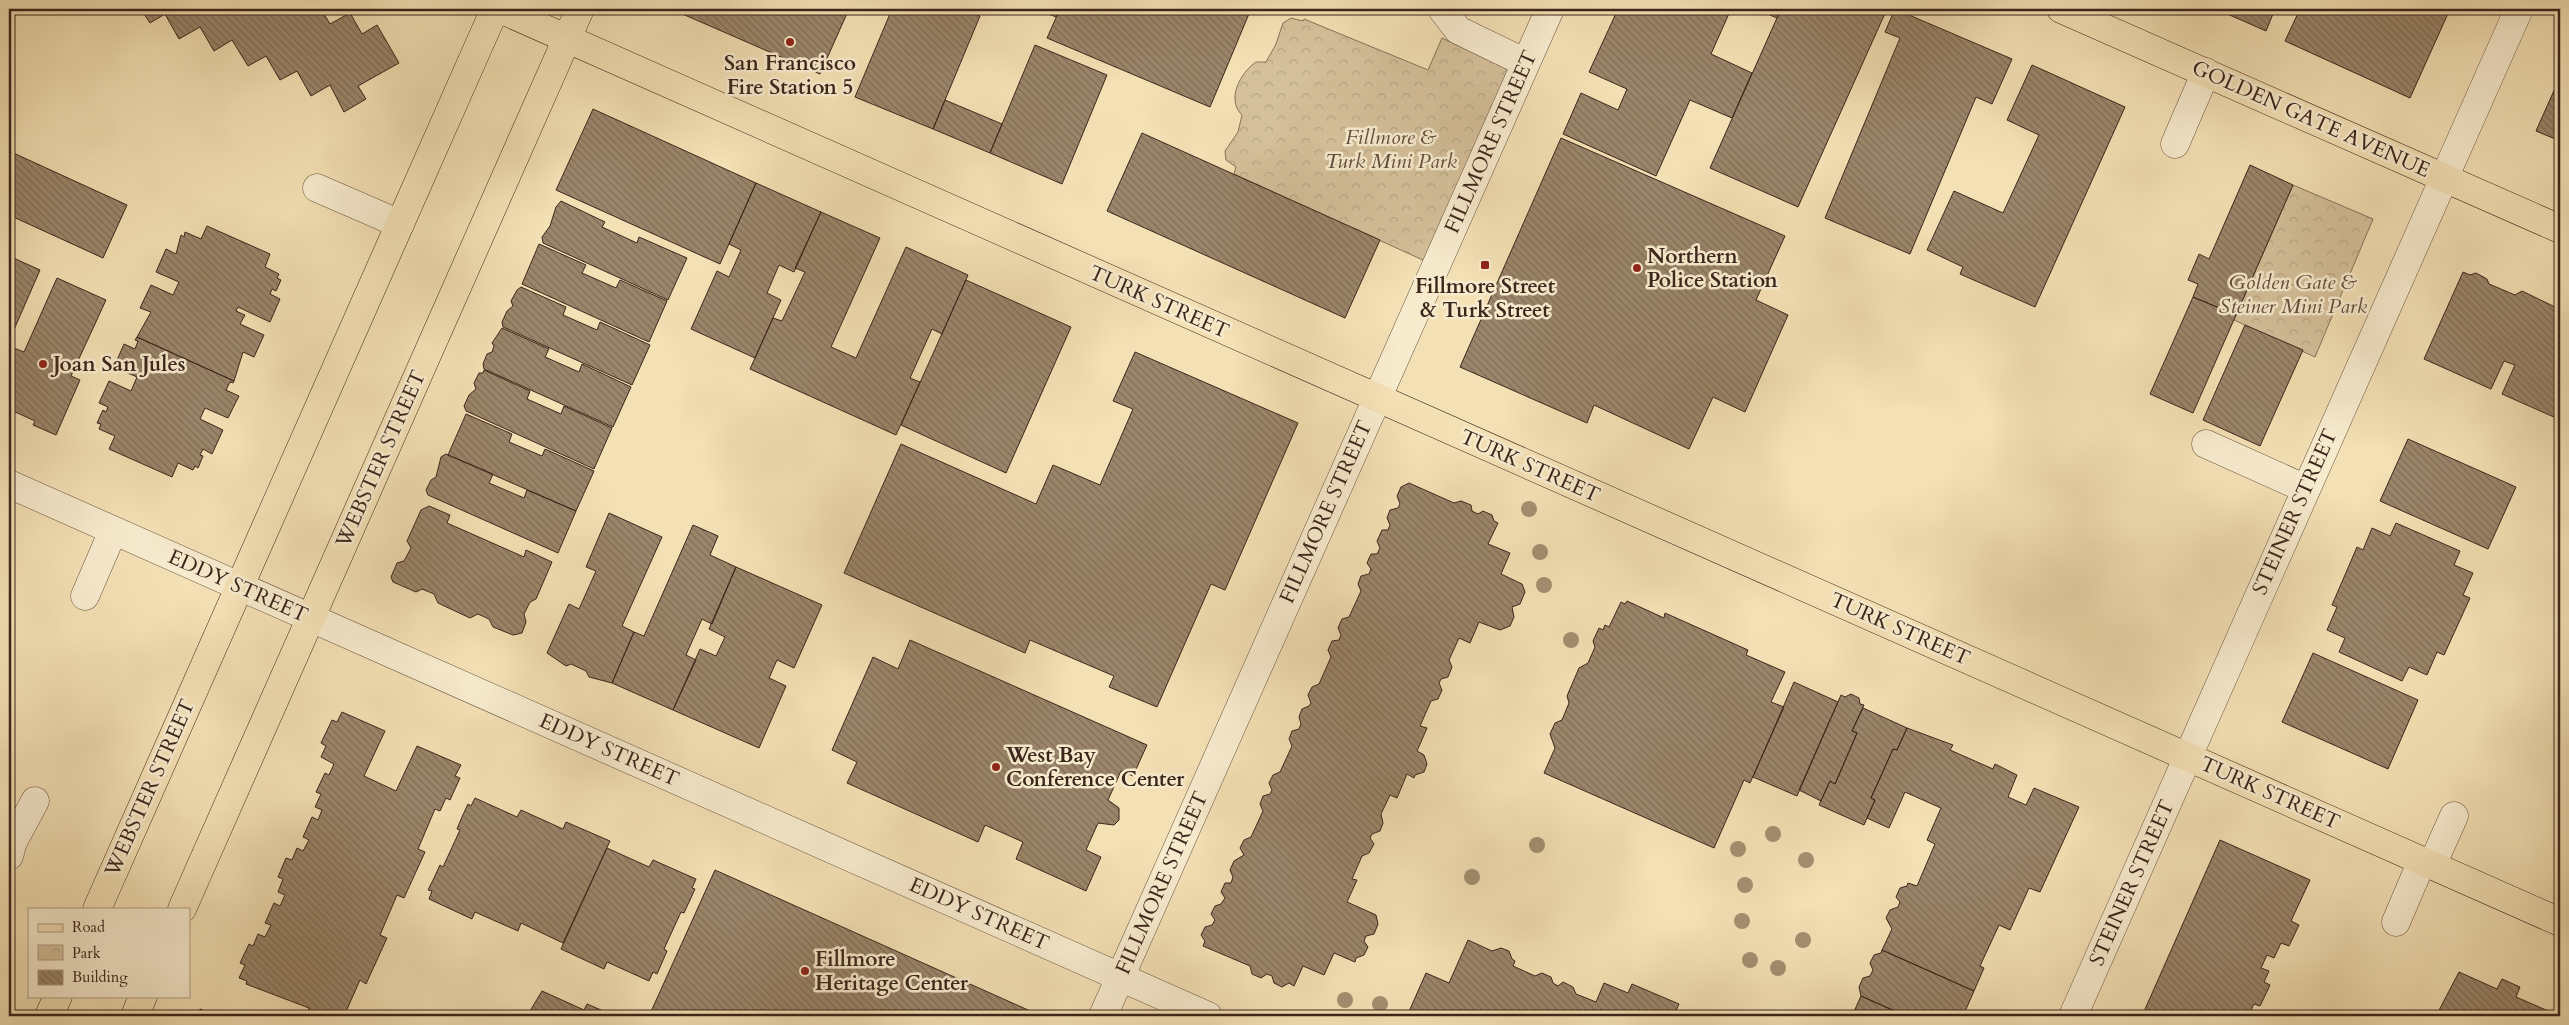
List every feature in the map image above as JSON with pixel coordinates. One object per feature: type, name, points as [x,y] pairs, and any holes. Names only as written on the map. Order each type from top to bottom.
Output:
[{"type":"main road","name":"WEBSTER STREET","points":[[97,908],[495,9]]},
{"type":"main road","name":"TURK STREET","points":[[500,9],[2560,922]]},
{"type":"main road","name":"WEBSTER STREET","points":[[182,908],[580,9]]},
{"type":"main road","name":"GOLDEN GATE AVENUE","points":[[2062,9],[2560,229]]},
{"type":"main road","points":[[49,1016],[57,998]]},
{"type":"main road","points":[[135,1016],[143,998]]},
{"type":"street","points":[[1442,9],[1458,30],[1526,63]]},
{"type":"street","name":"FILLMORE STREET","points":[[1103,1016],[1550,9]]},
{"type":"street","name":"STEINER STREET","points":[[2073,1016],[2519,9]]},
{"type":"street","points":[[2175,144],[2206,72]]},
{"type":"street","points":[[317,188],[400,224]]},
{"type":"street","points":[[2206,444],[2306,489]]},
{"type":"street","name":"EDDY STREET","points":[[9,484],[1208,1016]]},
{"type":"street","points":[[85,596],[113,531]]},
{"type":"street","points":[[9,856],[13,842],[35,801]]},
{"type":"street","points":[[2396,922],[2454,816]]},
{"type":"green space","name":"Fillmore & Turk Mini Park","points":[[1291,18],[1303,21],[1304,19],[1428,70],[1442,38],[1520,75],[1436,266],[1234,174],[1236,167],[1226,160],[1225,151],[1238,132],[1242,115],[1237,109],[1235,102],[1237,87],[1250,67],[1256,62],[1266,62],[1276,44],[1283,23]]},
{"type":"green space","name":"Golden Gate & Steiner Mini Park","points":[[2293,185],[2373,219],[2315,357],[2234,320]]},
{"type":"building","points":[[141,9],[321,9],[330,24],[350,13],[362,34],[377,25],[399,63],[358,86],[366,99],[344,112],[330,85],[311,96],[297,71],[280,80],[266,56],[248,66],[232,40],[214,51],[200,27],[179,39],[165,14],[150,23]]},
{"type":"building","name":"San Francisco Fire Station 5","points":[[671,9],[849,9],[820,74]]},
{"type":"building","points":[[892,9],[964,9],[980,16],[933,129],[855,97]]},
{"type":"building","points":[[1037,9],[1060,9],[1056,17]]},
{"type":"building","points":[[1060,9],[1251,9],[1210,107],[1047,38]]},
{"type":"building","points":[[1618,9],[1731,9],[1711,54],[1752,73],[1732,118],[1690,100],[1656,176],[1563,134],[1581,93],[1618,110],[1627,89],[1589,72]]},
{"type":"building","points":[[1756,9],[1781,9],[1777,18]]},
{"type":"building","points":[[1781,9],[1887,9],[1798,207],[1710,168]]},
{"type":"building","points":[[1895,9],[2012,59],[1992,104],[1976,97],[1910,254],[1825,218],[1900,38],[1885,32]]},
{"type":"building","points":[[2216,9],[2275,9],[2266,31]]},
{"type":"building","points":[[2300,9],[2450,9],[2410,98],[2285,41]]},
{"type":"building","points":[[1035,45],[1107,75],[1062,184],[990,153]]},
{"type":"building","points":[[2032,65],[2125,107],[2035,307],[1960,274],[1963,267],[1927,250],[1954,191],[2003,213],[2039,135],[2007,120]]},
{"type":"building","points":[[2560,77],[2560,141],[2536,131]]},
{"type":"building","points":[[945,100],[1002,124],[990,153],[933,129]]},
{"type":"building","points":[[593,109],[756,183],[720,264],[556,190]]},
{"type":"building","points":[[1142,133],[1380,240],[1345,318],[1107,211]]},
{"type":"building","name":"Northern Police Station","points":[[1561,138],[1785,236],[1756,300],[1788,315],[1745,412],[1713,397],[1689,449],[1594,405],[1587,423],[1460,367]]},
{"type":"building","points":[[9,151],[127,205],[103,258],[9,215]]},
{"type":"building","points":[[2250,165],[2293,185],[2236,315],[2193,297],[2198,284],[2188,280],[2199,254],[2209,259]]},
{"type":"building","points":[[756,183],[821,212],[794,272],[779,265],[767,293],[781,300],[755,358],[691,329],[717,271],[729,277],[741,250],[729,244]]},
{"type":"building","points":[[561,201],[605,222],[602,227],[637,243],[639,237],[687,258],[668,300],[543,243],[542,237],[550,226],[556,207]]},
{"type":"building","points":[[821,212],[880,238],[831,347],[856,358],[906,247],[968,275],[942,334],[932,329],[910,378],[920,382],[896,435],[750,369],[773,318],[782,321],[805,272],[795,268]]},
{"type":"building","points":[[207,226],[270,254],[265,267],[279,274],[277,278],[281,280],[276,291],[272,289],[270,294],[280,299],[270,322],[238,307],[236,311],[245,315],[240,324],[264,335],[254,357],[243,352],[234,381],[137,337],[151,312],[140,308],[151,285],[173,295],[179,282],[156,272],[166,249],[176,254],[181,235],[184,237],[185,232],[201,239]]},
{"type":"building","points":[[539,244],[586,265],[582,273],[616,288],[620,280],[667,301],[649,342],[522,284]]},
{"type":"building","name":"Joan San Jules","points":[[9,256],[40,270],[9,341]]},
{"type":"building","points":[[2463,272],[2470,275],[2476,273],[2487,279],[2489,284],[2515,295],[2522,291],[2555,307],[2560,315],[2560,408],[2556,418],[2502,394],[2515,365],[2504,361],[2491,389],[2424,359]]},
{"type":"building","name":"Joan San Jules","points":[[57,278],[106,300],[71,376],[80,380],[56,435],[33,425],[35,421],[13,411],[12,415],[9,414],[9,346],[24,352]]},
{"type":"building","points":[[966,280],[1071,327],[1006,473],[901,425]]},
{"type":"building","points":[[521,287],[566,307],[563,315],[597,330],[600,322],[650,345],[632,385],[503,327],[502,322],[507,311],[513,306],[511,301],[517,290]]},
{"type":"building","points":[[2193,297],[2236,315],[2193,413],[2150,394]]},
{"type":"building","points":[[2245,325],[2303,350],[2260,446],[2203,420]]},
{"type":"building","points":[[502,328],[549,349],[545,357],[579,372],[582,364],[631,387],[613,427],[484,369],[483,364],[487,354],[492,352],[494,346],[492,343]]},
{"type":"building","points":[[137,337],[234,381],[233,383],[230,382],[226,390],[239,396],[228,418],[205,408],[200,419],[223,430],[212,454],[203,449],[200,455],[203,456],[198,468],[195,466],[193,470],[178,463],[172,477],[109,449],[115,436],[99,429],[101,424],[97,423],[103,410],[106,412],[108,407],[99,403],[109,381],[131,391],[137,377],[114,367],[124,344],[135,349],[138,341],[135,340]]},
{"type":"building","points":[[1135,352],[1298,423],[1225,590],[1211,584],[1157,707],[1109,687],[1114,676],[1030,640],[1025,653],[844,573],[901,444],[1036,504],[1053,465],[1100,485],[1133,409],[1113,401]]},
{"type":"building","points":[[484,370],[530,391],[527,399],[561,414],[564,406],[612,428],[594,469],[466,411],[464,406],[469,395],[476,389],[474,383],[479,373],[483,373]]},
{"type":"building","points":[[466,414],[512,434],[509,442],[542,456],[545,449],[594,471],[576,511],[448,455]]},
{"type":"building","points":[[2408,439],[2516,487],[2488,549],[2380,501]]},
{"type":"building","points":[[446,454],[493,474],[489,483],[524,498],[527,490],[576,511],[558,553],[428,495],[426,490],[431,480],[436,477],[441,457]]},
{"type":"building","points":[[1409,483],[1454,503],[1461,501],[1471,505],[1472,511],[1478,514],[1483,511],[1492,515],[1494,521],[1498,523],[1488,544],[1510,553],[1501,574],[1522,584],[1525,592],[1520,604],[1512,607],[1514,617],[1510,626],[1500,630],[1479,622],[1470,643],[1459,638],[1449,660],[1452,667],[1448,677],[1441,679],[1439,683],[1442,690],[1438,699],[1431,701],[1420,726],[1427,728],[1417,751],[1424,755],[1427,764],[1424,772],[1415,775],[1414,778],[1407,774],[1397,798],[1390,795],[1381,814],[1383,823],[1380,831],[1372,834],[1370,838],[1374,844],[1369,853],[1362,856],[1352,879],[1357,880],[1347,902],[1376,915],[1378,924],[1374,934],[1366,936],[1364,941],[1368,947],[1364,955],[1356,958],[1355,962],[1334,953],[1324,975],[1303,966],[1294,986],[1289,983],[1282,987],[1274,983],[1272,976],[1267,974],[1261,978],[1252,974],[1250,966],[1203,946],[1205,941],[1201,935],[1205,927],[1212,925],[1215,920],[1211,914],[1215,906],[1221,904],[1225,898],[1221,892],[1225,883],[1231,883],[1233,877],[1230,870],[1234,861],[1244,855],[1240,848],[1244,840],[1251,837],[1263,811],[1260,804],[1263,796],[1270,794],[1272,790],[1269,783],[1273,775],[1280,772],[1292,746],[1289,739],[1292,731],[1299,729],[1301,724],[1299,717],[1302,709],[1311,703],[1308,695],[1312,687],[1319,684],[1331,657],[1328,650],[1332,641],[1339,640],[1341,635],[1338,628],[1342,619],[1349,617],[1361,591],[1358,584],[1361,576],[1369,574],[1371,569],[1367,563],[1371,554],[1377,554],[1380,548],[1377,541],[1382,530],[1388,530],[1390,525],[1387,518],[1390,510],[1398,508],[1400,504],[1397,496],[1401,487]]},
{"type":"building","points":[[429,506],[450,515],[447,523],[524,557],[526,550],[552,562],[536,599],[530,602],[524,614],[526,622],[522,633],[513,635],[493,627],[489,619],[478,614],[470,618],[438,603],[434,594],[422,589],[416,592],[393,582],[391,577],[397,563],[404,561],[411,548],[407,541],[421,510]]},
{"type":"building","points":[[609,513],[662,537],[622,626],[634,632],[612,683],[589,677],[586,671],[571,664],[566,666],[547,653],[569,604],[579,609],[596,571],[586,567]]},
{"type":"building","points":[[2396,523],[2460,551],[2454,565],[2473,573],[2463,595],[2470,598],[2444,655],[2437,652],[2427,675],[2409,667],[2402,681],[2339,652],[2345,638],[2327,630],[2337,607],[2332,605],[2357,547],[2363,550],[2372,528],[2390,536]]},
{"type":"building","points":[[693,525],[718,536],[710,555],[736,567],[712,624],[702,619],[686,655],[696,660],[673,710],[612,683],[634,632],[644,636]]},
{"type":"building","points":[[736,567],[822,605],[794,668],[777,660],[769,678],[786,686],[759,748],[673,710],[700,649],[716,656],[725,637],[709,629]]},
{"type":"building","points":[[1627,601],[1664,618],[1665,613],[1748,650],[1746,655],[1785,672],[1771,702],[1784,707],[1750,783],[1744,780],[1714,848],[1544,773],[1555,748],[1550,734],[1555,723],[1562,720],[1569,703],[1567,696],[1579,668],[1588,663],[1595,647],[1593,641],[1599,628],[1603,630],[1605,625],[1609,627],[1621,602],[1625,604]]},
{"type":"building","name":"West Bay Conference Center","points":[[910,640],[1147,745],[1133,776],[1121,771],[1108,800],[1119,808],[1119,820],[1114,825],[1098,823],[1086,850],[1101,857],[1086,891],[1016,859],[1023,842],[985,825],[978,842],[847,783],[857,762],[832,750],[873,657],[898,669]]},
{"type":"building","points":[[2313,653],[2418,700],[2388,769],[2282,722]]},
{"type":"building","points":[[1794,682],[1838,702],[1797,796],[1753,777]]},
{"type":"building","points":[[1851,694],[1859,698],[1860,704],[1864,705],[1852,731],[1857,733],[1835,784],[1830,781],[1821,801],[1799,790],[1841,695],[1845,697]]},
{"type":"building","points":[[1863,708],[1907,728],[1897,750],[1893,749],[1871,798],[1875,800],[1864,825],[1819,805],[1830,781],[1835,784],[1857,733],[1852,731]]},
{"type":"building","points":[[342,712],[385,731],[364,776],[396,791],[417,746],[461,765],[455,776],[460,778],[450,800],[446,798],[440,811],[435,809],[418,849],[425,852],[404,898],[397,895],[380,935],[387,938],[366,984],[360,980],[344,1016],[319,1016],[308,1011],[309,1008],[246,984],[247,981],[239,978],[245,965],[240,963],[249,944],[253,946],[258,934],[265,937],[271,925],[265,923],[274,903],[280,906],[285,895],[278,892],[283,879],[278,877],[286,858],[292,860],[297,848],[303,851],[309,840],[303,837],[312,817],[318,820],[322,810],[315,807],[321,794],[316,792],[325,773],[329,775],[334,764],[321,757],[326,746],[321,743],[332,720],[337,722]]},
{"type":"building","points":[[1907,728],[1953,745],[1950,750],[1993,769],[1995,764],[2017,775],[2008,797],[2026,805],[2034,788],[2079,807],[2040,892],[2029,888],[2010,930],[1999,925],[1980,966],[1984,968],[1974,991],[1882,950],[1892,929],[1886,918],[1890,910],[1898,907],[1900,902],[1896,897],[1900,888],[1907,886],[1908,883],[1917,886],[1935,844],[1927,840],[1941,808],[1905,792],[1889,828],[1867,818],[1875,800],[1871,798],[1893,749],[1897,750]]},
{"type":"building","points":[[475,798],[517,817],[521,810],[563,829],[566,822],[610,841],[563,943],[521,923],[518,931],[475,912],[472,919],[429,899],[432,891],[428,890],[440,865],[443,867],[460,830],[457,829],[468,804],[471,806]]},
{"type":"building","points":[[2220,840],[2310,880],[2291,921],[2299,925],[2289,946],[2281,943],[2274,958],[2267,955],[2261,968],[2269,971],[2264,982],[2270,985],[2260,1006],[2254,1004],[2248,1016],[2142,1016]]},
{"type":"building","points":[[607,848],[649,867],[653,860],[696,879],[692,888],[695,889],[684,913],[681,912],[664,949],[667,951],[657,974],[653,972],[649,981],[607,962],[604,969],[561,949]]},
{"type":"building","name":"Fillmore Heritage Center","points":[[715,870],[1037,1014],[1036,1016],[649,1016]]},
{"type":"building","points":[[1468,940],[1492,951],[1501,948],[1509,951],[1512,959],[1515,961],[1513,966],[1535,976],[1542,973],[1551,977],[1553,983],[1558,986],[1563,982],[1573,987],[1576,994],[1596,1002],[1604,983],[1628,993],[1632,984],[1679,1004],[1674,1015],[1676,1016],[1407,1016],[1426,973],[1449,983]]},
{"type":"building","points":[[1882,950],[1974,991],[1963,1016],[1906,1016],[1861,996],[1859,987],[1863,978],[1870,976],[1873,970],[1870,963],[1874,955],[1881,953]]},
{"type":"building","points":[[2459,972],[2497,989],[2502,979],[2520,987],[2516,997],[2553,1013],[2556,1006],[2560,1007],[2560,1016],[2436,1016]]},
{"type":"building","points":[[542,991],[584,1010],[587,1004],[615,1016],[527,1016]]},
{"type":"building","points":[[1861,996],[1906,1016],[1852,1016]]},
{"type":"building","points":[[200,1009],[216,1016],[197,1016]]},
{"type":"place","name":"San Francisco Fire Station 5","points":[[790,42]]},
{"type":"place","name":"Fillmore Street & Turk Street","points":[[1485,265]]},
{"type":"place","name":"Northern Police Station","points":[[1637,268]]},
{"type":"place","name":"Joan San Jules","points":[[43,364]]},
{"type":"place","name":"West Bay Conference Center","points":[[996,767]]},
{"type":"place","name":"Fillmore Heritage Center","points":[[805,971]]}]
